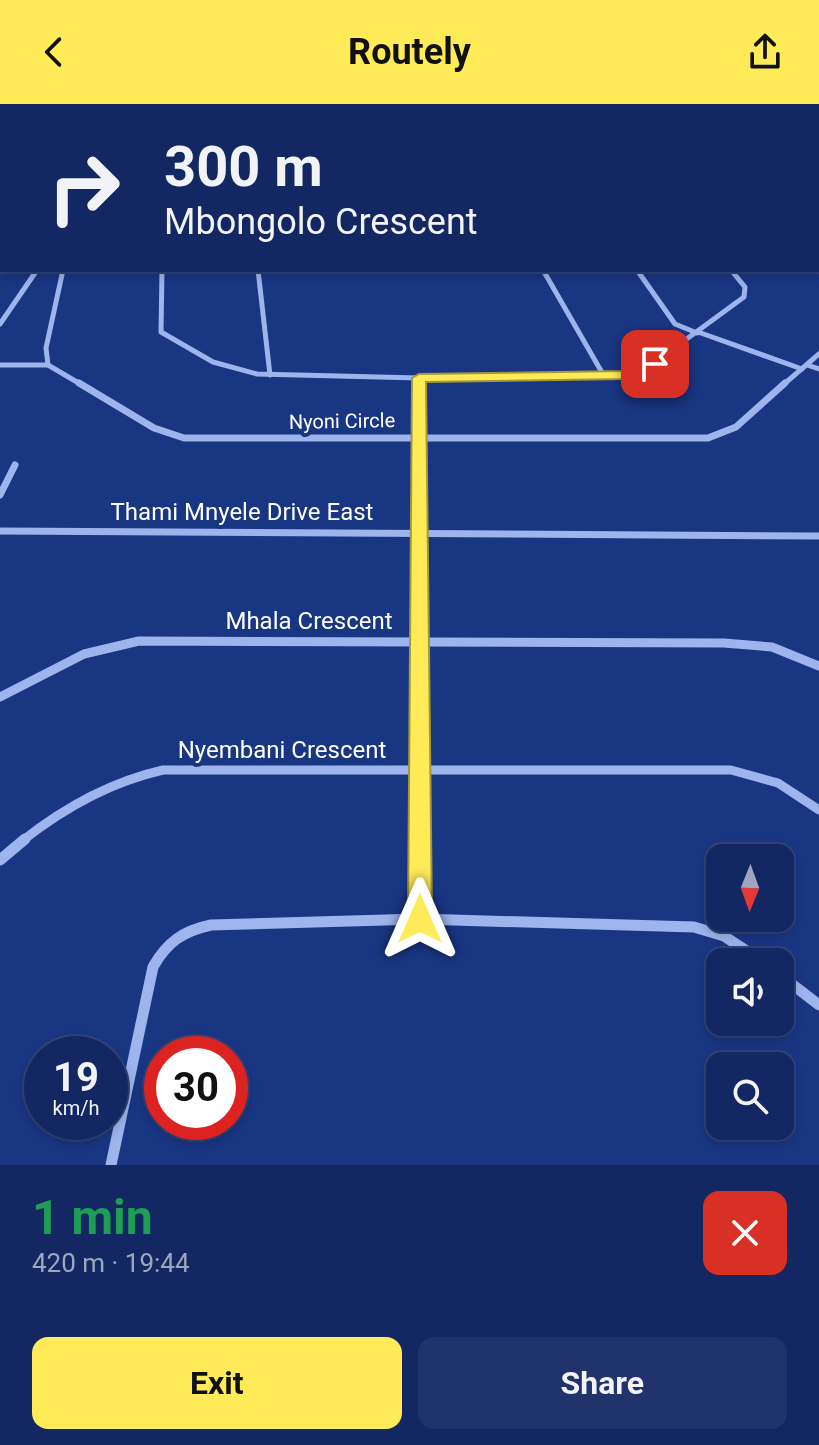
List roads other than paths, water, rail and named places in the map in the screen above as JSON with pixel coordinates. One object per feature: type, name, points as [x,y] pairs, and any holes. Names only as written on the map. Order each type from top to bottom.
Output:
[{"type":"street","points":[[728,104],[743,104]]},
{"type":"street","points":[[0,324],[36,272]]},
{"type":"street","points":[[0,365],[48,365],[46,348],[63,272]]},
{"type":"street","points":[[162,272],[159,324],[164,335],[224,367],[270,375],[419,378],[604,376],[640,372],[746,294],[743,284],[733,272]]},
{"type":"street","points":[[258,272],[270,375]]},
{"type":"street","points":[[544,272],[604,376]]},
{"type":"street","points":[[638,272],[681,329],[682,343]]},
{"type":"street","points":[[681,329],[819,369]]},
{"type":"street","name":"Nyoni Circle","points":[[48,365],[154,428],[175,436],[209,439],[419,436],[708,438],[736,427],[819,354]]},
{"type":"street","points":[[419,378],[420,919]]},
{"type":"street","points":[[0,495],[15,465]]},
{"type":"street","name":"Thami Mnyele Drive East","points":[[0,531],[819,536]]},
{"type":"street","name":"Mhala Crescent","points":[[0,697],[63,662],[119,643],[738,643],[787,650],[819,666]]},
{"type":"street","name":"Nyembani Crescent","points":[[0,860],[65,812],[102,790],[143,774],[163,770],[731,770],[778,783],[819,810]]},
{"type":"street","points":[[111,1165],[153,967],[164,946],[173,937],[211,925],[420,919],[694,927],[724,936],[742,948]]},
{"type":"street","points":[[794,986],[819,1005]]}]
